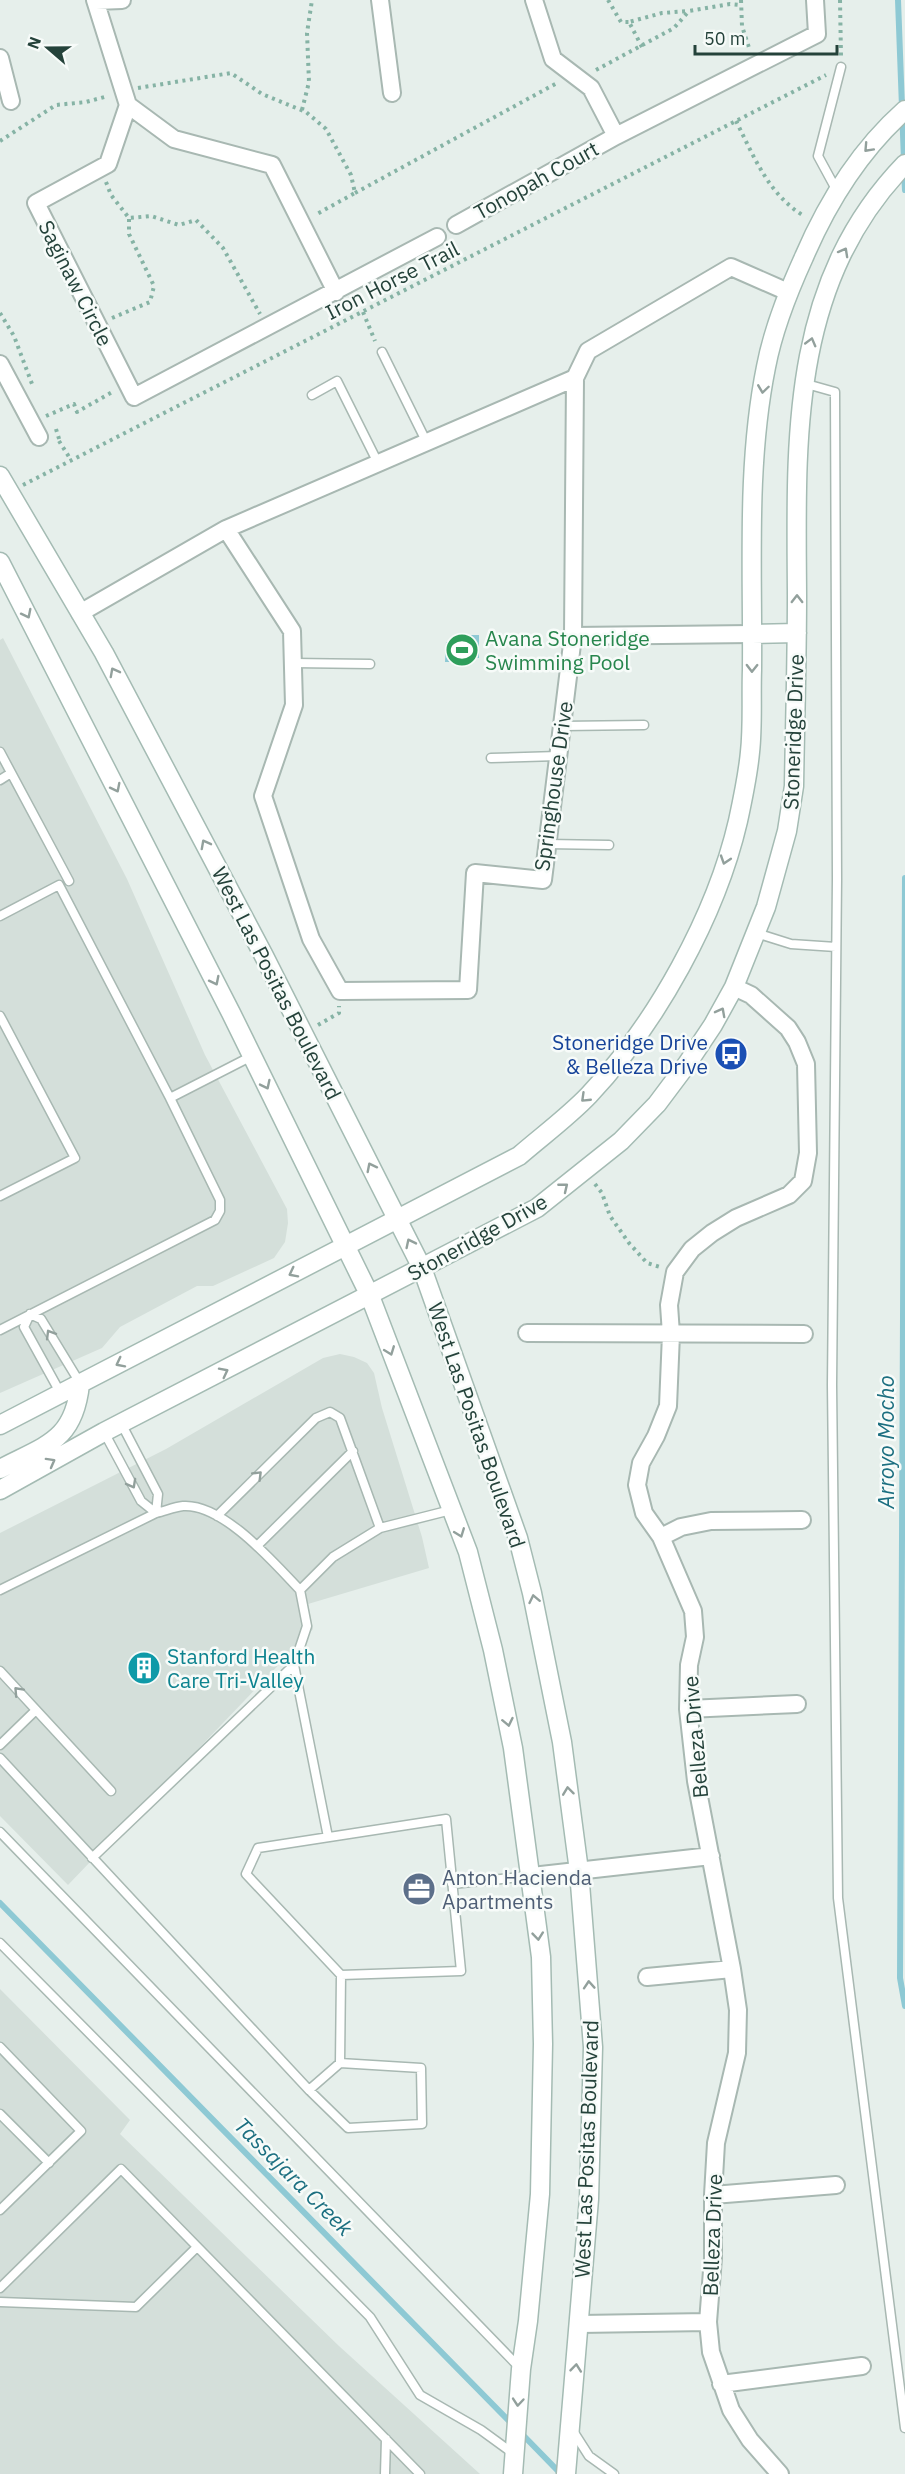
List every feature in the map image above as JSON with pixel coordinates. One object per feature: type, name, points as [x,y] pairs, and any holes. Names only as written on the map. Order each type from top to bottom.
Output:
[{"type":"main road","name":"Stoneridge Drive","points":[[0,1425],[519,1156],[589,1095],[642,1030],[666,993],[691,946],[711,900],[738,822],[750,752],[757,431],[766,366],[788,292],[818,224],[862,154],[905,110]]},
{"type":"main road","name":"Stoneridge Drive","points":[[0,1491],[104,1432],[122,1425],[537,1208],[621,1141],[657,1104],[713,1025],[734,987],[766,907],[787,831],[794,786],[797,633],[796,509],[803,383],[808,351],[820,306],[839,262],[860,223],[884,186],[905,164]]},
{"type":"main road","name":"West Las Positas Boulevard","points":[[0,476],[104,653],[304,1033],[422,1268],[518,1538],[532,1593],[562,1742],[579,1871],[593,2047],[589,2199],[566,2474]]},
{"type":"main road","points":[[1,568],[252,1056],[370,1296],[468,1552],[495,1660],[513,1748],[532,1876],[541,1958],[543,2044],[540,2193],[528,2321],[521,2369],[513,2474]]},
{"type":"main road","points":[[752,634],[797,633]]},
{"type":"main road","points":[[0,1469],[54,1440],[66,1431],[74,1418],[80,1384]]},
{"type":"street","points":[[122,0],[95,1],[126,98],[174,139],[272,165],[336,292]]},
{"type":"street","points":[[380,0],[392,93]]},
{"type":"street","points":[[534,0],[553,59],[591,88],[616,136]]},
{"type":"street","name":"Tonopah Court","points":[[456,225],[616,136],[817,34],[814,0]]},
{"type":"street","points":[[0,58],[11,101]]},
{"type":"street","points":[[108,164],[126,98]]},
{"type":"street","name":"Saginaw Circle","points":[[108,164],[36,203],[128,384]]},
{"type":"street","points":[[128,384],[134,397],[437,237]]},
{"type":"street","name":"Springhouse Drive","points":[[340,991],[468,990],[475,873],[543,880],[573,636],[574,378],[588,351],[731,267],[788,292]]},
{"type":"street","points":[[0,364],[39,423]]},
{"type":"street","points":[[80,613],[226,530],[574,378]]},
{"type":"street","points":[[226,530],[292,631],[294,705],[263,796],[311,939],[340,991]]},
{"type":"street","points":[[573,636],[752,634]]},
{"type":"street","name":"Belleza Drive","points":[[734,987],[751,995],[788,1028],[806,1064],[808,1153],[803,1181],[789,1195],[736,1218],[712,1233],[692,1249],[675,1272],[669,1305],[671,1334],[668,1406],[656,1436],[641,1462],[637,1485],[645,1513],[661,1537],[693,1611],[694,1637],[689,1665],[688,1709],[696,1781],[738,2010],[737,2054],[716,2143],[712,2195],[713,2258],[708,2322],[711,2352],[731,2410],[750,2440],[780,2474]]},
{"type":"street","points":[[527,1333],[804,1334]]},
{"type":"street","points":[[661,1537],[681,1527],[711,1521],[802,1520]]},
{"type":"street","points":[[688,1709],[796,1704]]},
{"type":"street","points":[[532,1876],[711,1856]]},
{"type":"street","points":[[647,1977],[732,1969]]},
{"type":"street","points":[[712,2195],[836,2185]]},
{"type":"street","points":[[580,2324],[708,2322]]},
{"type":"street","points":[[721,2384],[862,2366]]},
{"type":"lane","points":[[837,191],[818,156],[841,67]]},
{"type":"lane","points":[[382,352],[427,443]]},
{"type":"lane","points":[[312,395],[337,381],[378,464]]},
{"type":"lane","points":[[803,383],[835,392],[836,947],[832,1384],[838,1898],[905,2428]]},
{"type":"lane","points":[[293,663],[370,664]]},
{"type":"lane","points":[[562,726],[644,725]]},
{"type":"lane","points":[[0,752],[69,881]]},
{"type":"lane","points":[[491,758],[558,756]]},
{"type":"lane","points":[[0,780],[11,773]]},
{"type":"lane","points":[[547,844],[609,845]]},
{"type":"lane","points":[[0,916],[59,885],[170,1098],[220,1200],[220,1211],[215,1220],[0,1330]]},
{"type":"lane","points":[[756,933],[791,944],[836,947]]},
{"type":"lane","points":[[0,1016],[75,1158],[0,1196]]},
{"type":"lane","points":[[170,1098],[252,1056]]},
{"type":"lane","points":[[30,1314],[41,1319],[80,1384]]},
{"type":"lane","points":[[30,1314],[24,1327],[61,1394]]},
{"type":"lane","points":[[217,1516],[316,1418],[330,1412],[340,1418],[354,1451],[380,1528]]},
{"type":"lane","points":[[122,1425],[158,1494],[156,1513]]},
{"type":"lane","points":[[104,1432],[141,1501],[156,1513]]},
{"type":"lane","points":[[258,1545],[354,1451]]},
{"type":"lane","points":[[0,1590],[156,1513],[183,1506],[197,1508],[217,1516],[258,1545],[300,1590],[307,1626],[294,1665],[92,1858]]},
{"type":"lane","points":[[300,1590],[333,1557],[380,1528],[452,1510]]},
{"type":"lane","points":[[294,1665],[328,1837]]},
{"type":"lane","points":[[0,1671],[111,1791]]},
{"type":"lane","points":[[0,1745],[36,1710]]},
{"type":"lane","points":[[0,1758],[309,2090],[348,2128],[422,2124],[421,2068],[340,2063],[309,2090]]},
{"type":"lane","points":[[340,1976],[461,1971],[446,1819],[258,1848],[246,1874],[340,1976],[340,2063]]},
{"type":"lane","points":[[0,1832],[521,2369]]},
{"type":"lane","points":[[453,1884],[532,1876]]},
{"type":"lane","points":[[0,1943],[370,2317],[420,2395],[481,2430],[514,2454]]},
{"type":"lane","points":[[0,2047],[81,2131],[0,2210]]},
{"type":"lane","points":[[0,2114],[49,2163]]},
{"type":"lane","points":[[0,2288],[121,2169],[420,2474]]},
{"type":"lane","points":[[0,2302],[136,2307],[197,2247]]},
{"type":"lane","points":[[570,2426],[589,2456],[614,2474]]},
{"type":"lane","points":[[385,2474],[386,2439]]},
{"type":"path","points":[[302,110],[309,82],[307,33],[312,0]]},
{"type":"path","points":[[608,0],[621,22],[662,13],[740,2],[742,26],[750,50],[758,64]]},
{"type":"path","points":[[840,0],[841,67]]},
{"type":"path","points":[[301,222],[576,76],[642,47],[674,28],[688,11]]},
{"type":"path","points":[[629,22],[642,47]]},
{"type":"path","name":"Iron Horse Trail","points":[[25,484],[841,67]]},
{"type":"path","points":[[0,141],[56,105],[126,98],[231,73],[262,93],[302,110],[326,129],[351,175],[355,194]]},
{"type":"path","points":[[736,121],[764,175],[782,200],[818,224]]},
{"type":"path","points":[[98,325],[150,302],[154,286],[129,234],[129,218],[111,195],[106,183],[108,164]]},
{"type":"path","points":[[129,218],[151,216],[179,225],[196,220],[223,248],[268,327]]},
{"type":"path","points":[[363,312],[372,336],[382,352]]},
{"type":"path","points":[[0,313],[14,336],[33,387]]},
{"type":"path","points":[[39,423],[74,404],[77,412],[128,384]]},
{"type":"path","points":[[39,423],[56,429],[60,442],[71,460]]},
{"type":"path","points":[[39,423],[60,442]]},
{"type":"path","points":[[304,1033],[339,1013],[340,991]]},
{"type":"path","points":[[585,1170],[602,1193],[610,1216],[629,1243],[647,1263],[675,1272]]},
{"type":"shaded area","points":[[3,638],[127,879],[205,1055],[287,1209],[288,1223],[285,1242],[274,1258],[213,1286],[197,1286],[120,1327],[102,1348],[0,1393],[0,640]]},
{"type":"shaded area","points":[[340,1354],[367,1363],[374,1373],[382,1408],[422,1537],[429,1568],[308,1604],[313,1629],[68,1885],[0,1816],[0,1533],[166,1449],[323,1358]]},
{"type":"shaded area","points":[[0,1989],[130,2120],[120,2134],[339,2346],[480,2474],[0,2474]]},
{"type":"water","name":"Avana Stoneridge Swimming Pool","points":[[467,635],[479,635],[479,658],[455,658],[453,662],[445,662],[446,642],[466,643]]},
{"type":"waterway","name":"Arroyo Mocho","points":[[898,0],[904,161]]},
{"type":"waterway","name":"Arroyo Mocho","points":[[904,171],[905,190]]},
{"type":"waterway","name":"Arroyo Mocho","points":[[905,878],[900,1978],[905,2006]]},
{"type":"waterway","name":"Tassajara Creek","points":[[0,1903],[513,2425]]},
{"type":"waterway","name":"Tassajara Creek","points":[[520,2432],[561,2474]]},
{"type":"place","name":"Avana Stoneridge Swimming Pool","points":[[462,650]]},
{"type":"place","name":"Stoneridge Drive & Belleza Drive","points":[[731,1054]]},
{"type":"place","name":"Stanford Health Care Tri-Valley","points":[[144,1668]]},
{"type":"place","name":"Anton Hacienda Apartments","points":[[419,1889]]}]
